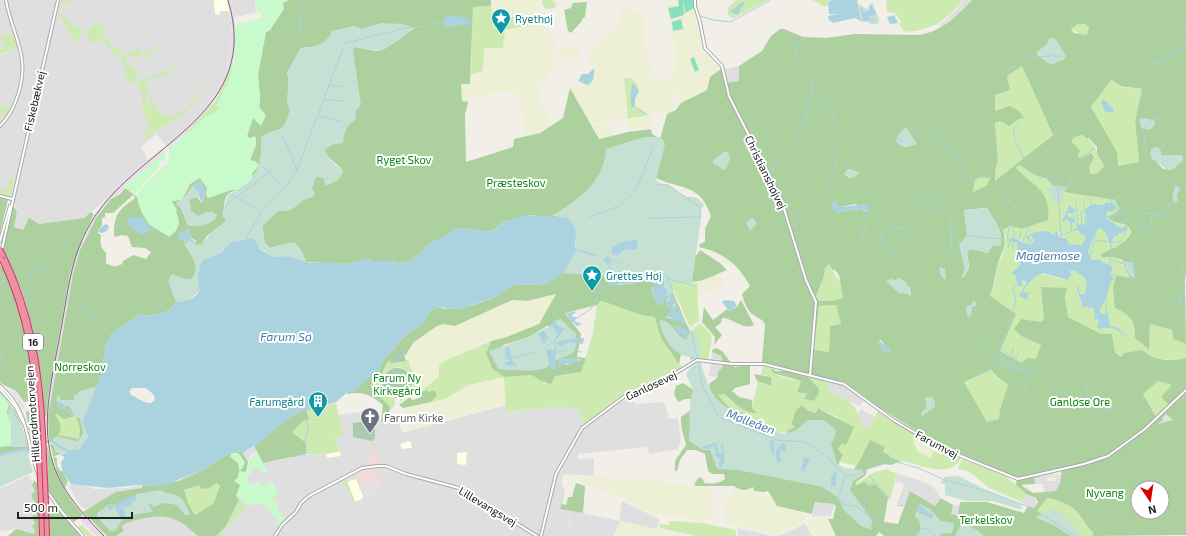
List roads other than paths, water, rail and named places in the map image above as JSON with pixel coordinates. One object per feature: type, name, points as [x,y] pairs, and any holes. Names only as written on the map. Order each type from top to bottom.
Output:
[{"type":"highway","name":"Hillerødmotorvejen","points":[[0,249],[1,257],[20,294],[32,333],[38,366],[47,536]]},
{"type":"highway","name":"Hillerødmotorvejen","points":[[41,433],[42,536]]},
{"type":"street","points":[[0,126],[8,117],[14,105],[22,69],[21,54],[6,0]]},
{"type":"street","name":"Fiskebækvej","points":[[1,257],[12,200],[58,0]]},
{"type":"street","name":"Christianshøjvej","points":[[695,0],[695,6],[705,48],[722,66],[729,96],[781,199],[806,280],[816,302],[810,375]]},
{"type":"street","points":[[0,196],[12,200]]},
{"type":"street","name":"Fiskebækvej","points":[[0,241],[12,200]]},
{"type":"street","name":"Farumvej","points":[[697,360],[732,364],[764,364],[844,384],[895,421],[949,452],[999,470],[1013,478],[1020,479],[1084,464],[1108,456],[1145,429],[1186,390]]},
{"type":"street","name":"Ganløsevej","points":[[541,536],[556,474],[582,428],[619,400],[663,381],[697,360]]},
{"type":"street","points":[[0,386],[18,406],[24,418],[38,475],[48,493],[83,536]]},
{"type":"street","points":[[0,389],[15,406],[28,433]]},
{"type":"street","name":"Lillevangsvej","points":[[275,536],[282,525],[296,512],[301,503],[309,496],[363,468],[379,466],[391,468],[411,476],[459,488],[537,536]]},
{"type":"water","points":[[831,0],[857,0],[861,21],[855,18],[833,23],[829,20],[828,16],[837,14],[829,14],[828,3]]},
{"type":"water","points":[[744,1],[744,5],[739,11],[740,13],[734,14],[730,11]]},
{"type":"water","points":[[869,5],[873,5],[872,7],[876,13],[875,15],[869,16],[869,19],[873,18],[874,20],[863,21],[860,8],[862,7],[863,12],[870,10]]},
{"type":"water","points":[[894,15],[898,23],[890,24],[887,17]]},
{"type":"water","points":[[446,16],[464,17],[471,21],[469,25],[445,27],[444,20]]},
{"type":"water","points":[[594,68],[594,78],[590,84],[587,85],[578,81],[582,74],[588,74]]},
{"type":"water","points":[[633,83],[639,91],[635,99],[635,106],[632,108],[631,88]]},
{"type":"water","points":[[1103,99],[1113,108],[1114,112],[1105,112],[1101,102]]},
{"type":"water","points":[[198,180],[205,187],[203,204],[200,199],[199,192],[192,187]]},
{"type":"water","points":[[835,201],[840,207],[868,204],[870,211],[860,209],[836,213],[830,204]]},
{"type":"water","name":"Maglemose","points":[[1106,202],[1114,204],[1118,209],[1115,209],[1112,212],[1107,211],[1106,218],[1121,228],[1126,226],[1127,230],[1114,236],[1110,247],[1106,234],[1101,228],[1097,229],[1088,252],[1092,260],[1100,260],[1113,266],[1111,274],[1114,278],[1110,284],[1100,312],[1104,315],[1107,309],[1110,326],[1118,328],[1128,336],[1122,332],[1121,339],[1121,332],[1118,330],[1112,328],[1099,329],[1097,327],[1099,321],[1095,318],[1097,315],[1093,312],[1094,308],[1090,308],[1089,311],[1088,307],[1083,308],[1076,286],[1079,287],[1080,294],[1084,294],[1086,291],[1086,280],[1074,270],[1069,272],[1072,275],[1067,280],[1043,273],[1036,276],[1023,291],[1025,293],[1035,292],[1028,294],[1027,300],[1019,296],[1027,282],[1023,280],[1023,285],[1019,287],[1017,285],[1016,276],[1012,273],[1020,265],[1022,255],[1017,249],[1017,243],[1013,243],[1007,239],[1011,239],[1015,235],[1015,238],[1028,245],[1034,242],[1033,237],[1031,236],[1027,240],[1026,237],[1035,232],[1049,231],[1053,235],[1057,230],[1059,238],[1061,235],[1062,238],[1066,238],[1069,244],[1081,245],[1085,240],[1085,236],[1079,233],[1078,230],[1073,231],[1077,227],[1074,223],[1071,224],[1067,219],[1063,222],[1062,221],[1069,205],[1076,210],[1074,213],[1067,213],[1068,216],[1074,219],[1076,224],[1084,225],[1086,223],[1087,216],[1085,211],[1089,206],[1094,204],[1102,205]]},
{"type":"water","name":"Farum Sø","points":[[525,215],[567,218],[573,224],[576,232],[576,250],[600,257],[576,251],[563,273],[545,284],[514,285],[493,298],[462,308],[448,309],[437,306],[427,315],[425,322],[408,333],[384,359],[379,370],[353,392],[349,391],[336,402],[297,413],[278,426],[262,441],[242,453],[241,451],[228,454],[203,470],[165,485],[137,485],[108,488],[71,484],[62,471],[61,462],[65,457],[60,455],[80,448],[88,437],[83,421],[101,375],[106,344],[114,331],[141,314],[147,316],[169,311],[176,302],[183,302],[192,298],[200,290],[198,279],[202,261],[221,253],[231,242],[253,238],[261,250],[274,257],[289,256],[310,263],[328,262],[347,264],[368,258],[373,261],[392,261],[400,264],[412,260],[428,245],[456,229],[461,228],[487,232],[492,231],[505,221]],"holes":[[[132,388],[146,388],[154,395],[155,400],[151,403],[131,395],[129,391]]]},
{"type":"water","points":[[142,217],[152,230],[141,235],[128,225],[128,218]]},
{"type":"water","points":[[106,224],[109,226],[107,231],[102,233],[98,232],[100,228]]},
{"type":"water","points":[[188,228],[190,231],[189,236],[196,243],[188,240],[182,241],[178,237],[179,232],[186,231]]},
{"type":"water","points":[[637,240],[637,250],[626,249],[616,256],[612,254],[611,249],[620,243]]},
{"type":"water","points":[[608,256],[612,260],[666,274],[673,291],[665,274],[606,259],[612,262],[608,265],[602,258],[603,259]]},
{"type":"water","points":[[659,276],[664,278],[664,288],[667,290],[667,295],[672,292],[677,308],[673,313],[680,310],[684,323],[673,320],[670,317],[664,317],[671,312],[669,310],[675,305],[675,303],[668,309],[666,304],[670,295],[667,296],[661,307],[657,295],[658,306],[651,287],[653,286],[654,291],[656,290],[653,282],[659,283]]},
{"type":"water","points":[[609,280],[617,282],[639,280],[638,283],[608,285]]},
{"type":"water","points":[[725,300],[734,301],[737,306],[729,311],[722,302]]},
{"type":"water","points":[[565,311],[571,313],[572,311],[576,312],[572,315],[573,317],[578,317],[574,321],[582,324],[577,326],[573,322],[568,325],[571,321]]},
{"type":"water","points":[[554,321],[558,326],[565,329],[558,338],[556,338],[557,334],[552,326],[548,327]]},
{"type":"water","points":[[674,324],[688,330],[687,339],[678,332]]},
{"type":"water","points":[[544,330],[549,340],[544,338],[546,342],[544,344],[538,334]]},
{"type":"water","points":[[584,338],[583,344],[570,342],[560,347],[556,342]]},
{"type":"water","points":[[878,340],[888,347],[890,352],[884,352]]},
{"type":"water","points":[[509,344],[516,368],[513,365],[509,366],[504,362],[510,361],[506,358],[505,353],[507,349],[505,347],[508,347]]},
{"type":"water","points":[[552,349],[553,353],[553,349],[556,349],[555,363],[558,368],[555,370],[553,368],[553,371],[551,370],[546,350]]},
{"type":"water","points":[[580,358],[576,363],[573,361],[572,365],[564,363],[559,367],[558,360]]},
{"type":"water","points":[[57,402],[62,403],[74,415],[72,416],[65,409],[57,408]]},
{"type":"water","points":[[769,440],[775,441],[773,457]]},
{"type":"water","points":[[716,443],[718,453],[723,453],[721,443],[723,445],[725,461],[720,469],[719,462],[721,459],[714,455],[716,453],[714,445],[709,449],[703,449],[703,446]]},
{"type":"water","points":[[782,443],[784,443],[787,449],[785,452],[780,451],[780,459],[782,459],[778,465],[775,452]]},
{"type":"water","points":[[804,457],[810,458],[804,471],[801,470]]},
{"type":"water","points":[[835,471],[836,485],[831,487],[831,478]]},
{"type":"water","points":[[135,495],[137,499],[125,508],[120,506],[124,510],[126,519],[124,521],[114,506],[110,511],[108,508],[108,504],[115,505],[120,501]]},
{"type":"water","points":[[919,505],[933,515],[933,519],[916,511]]},
{"type":"waterway","points":[[301,14],[302,6],[309,0]]},
{"type":"waterway","points":[[701,16],[713,20],[731,22],[770,0]]},
{"type":"waterway","points":[[300,16],[301,37]]},
{"type":"waterway","points":[[428,25],[444,22]]},
{"type":"waterway","points":[[283,24],[292,33]]},
{"type":"waterway","points":[[246,239],[261,212],[286,187],[297,170],[345,43],[406,28],[424,26]]},
{"type":"waterway","points":[[1183,27],[1186,34]]},
{"type":"waterway","points":[[805,37],[798,42],[795,50],[800,62],[805,66]]},
{"type":"waterway","points":[[1143,68],[1186,46]]},
{"type":"waterway","points":[[1167,65],[1169,55]]},
{"type":"waterway","points":[[1003,70],[1010,69],[1026,59],[1061,56]]},
{"type":"waterway","points":[[1155,69],[1157,61]]},
{"type":"waterway","points":[[993,70],[999,70]]},
{"type":"waterway","points":[[789,153],[797,144],[798,135],[806,117],[811,96],[811,79]]},
{"type":"waterway","points":[[330,85],[345,87]]},
{"type":"waterway","points":[[324,100],[346,101]]},
{"type":"waterway","points":[[815,100],[831,110],[837,125]]},
{"type":"waterway","points":[[635,107],[645,114]]},
{"type":"waterway","points":[[858,117],[860,113],[871,120]]},
{"type":"waterway","points":[[318,116],[340,121]]},
{"type":"waterway","points":[[1150,122],[1152,118],[1161,117]]},
{"type":"waterway","points":[[1020,121],[1014,131],[1014,139],[1024,158]]},
{"type":"waterway","points":[[884,127],[891,130],[893,136],[905,143]]},
{"type":"waterway","points":[[931,127],[935,133]]},
{"type":"waterway","points":[[1145,127],[1143,130],[1147,155]]},
{"type":"waterway","points":[[913,133],[921,135],[924,139],[935,134],[956,158],[966,178],[973,178]]},
{"type":"waterway","points":[[282,134],[297,170]]},
{"type":"waterway","points":[[832,190],[835,167],[835,145]]},
{"type":"waterway","points":[[1160,151],[1163,145]]},
{"type":"waterway","points":[[589,217],[619,206],[635,192],[654,146]]},
{"type":"waterway","points":[[956,158],[965,148]]},
{"type":"waterway","points":[[1080,158],[1095,148]]},
{"type":"waterway","points":[[771,172],[776,162],[786,155]]},
{"type":"waterway","points":[[1069,171],[1078,160]]},
{"type":"waterway","points":[[1025,161],[1032,174]]},
{"type":"waterway","points":[[263,167],[285,188]]},
{"type":"waterway","points":[[227,204],[271,171]]},
{"type":"waterway","points":[[1061,236],[1058,190],[1068,186],[1071,182],[1068,172]]},
{"type":"waterway","points":[[558,177],[564,176]]},
{"type":"waterway","points":[[975,177],[986,177]]},
{"type":"waterway","points":[[1039,178],[1048,177],[1058,190]]},
{"type":"waterway","points":[[1170,177],[1175,188]]},
{"type":"waterway","points":[[649,218],[701,217],[699,206],[668,185],[659,184]]},
{"type":"waterway","points":[[1179,190],[1186,188]]},
{"type":"waterway","points":[[937,190],[940,202]]},
{"type":"waterway","points":[[907,225],[924,208],[919,192]]},
{"type":"waterway","points":[[1121,193],[1114,202],[1124,212]]},
{"type":"waterway","points":[[233,195],[260,211]]},
{"type":"waterway","points":[[1007,195],[1008,201],[1013,202],[1016,209],[1013,214]]},
{"type":"waterway","points":[[1111,196],[1112,204]]},
{"type":"waterway","points":[[834,197],[835,201]]},
{"type":"waterway","points":[[1091,198],[1091,204]]},
{"type":"waterway","points":[[1133,212],[1164,215],[1172,200]]},
{"type":"waterway","points":[[1002,204],[1008,201]]},
{"type":"waterway","points":[[1076,202],[1078,224]]},
{"type":"waterway","points":[[1084,202],[1086,223]]},
{"type":"waterway","points":[[942,205],[947,205]]},
{"type":"waterway","points":[[924,208],[927,207],[935,210],[940,207]]},
{"type":"waterway","points":[[862,240],[868,211]]},
{"type":"waterway","points":[[1106,211],[1106,217]]},
{"type":"waterway","points":[[1081,212],[1082,225]]},
{"type":"waterway","points":[[1105,218],[1119,213],[1130,212]]},
{"type":"waterway","points":[[1119,244],[1127,229],[1124,213]]},
{"type":"waterway","points":[[1166,213],[1173,215],[1173,222]]},
{"type":"waterway","points":[[1074,214],[1074,221]]},
{"type":"waterway","points":[[942,265],[948,253],[952,250],[950,215]]},
{"type":"waterway","points":[[1147,236],[1142,231],[1143,227],[1151,226],[1152,216]]},
{"type":"waterway","points":[[793,227],[801,218]]},
{"type":"waterway","points":[[1071,224],[1072,231]]},
{"type":"waterway","points":[[1012,225],[1015,236]]},
{"type":"waterway","points":[[875,233],[886,233],[893,227],[904,228],[908,236]]},
{"type":"waterway","points":[[1023,241],[1029,227]]},
{"type":"waterway","points":[[152,228],[161,236],[171,240]]},
{"type":"waterway","points":[[1007,239],[1009,228]]},
{"type":"waterway","points":[[1063,235],[1078,228]]},
{"type":"waterway","points":[[1090,257],[1097,229]]},
{"type":"waterway","points":[[1019,240],[1021,231]]},
{"type":"waterway","points":[[881,235],[884,251],[889,254],[897,252]]},
{"type":"waterway","points":[[1114,235],[1119,236]]},
{"type":"waterway","points":[[968,236],[1003,239]]},
{"type":"waterway","points":[[1029,244],[1033,238]]},
{"type":"waterway","points":[[1026,245],[1029,239]]},
{"type":"waterway","points":[[1008,248],[1010,240]]},
{"type":"waterway","points":[[1094,240],[1108,242]]},
{"type":"waterway","points":[[1012,249],[1014,242]]},
{"type":"waterway","points":[[1113,242],[1120,242]]},
{"type":"waterway","points":[[1109,266],[1112,252],[1111,245]]},
{"type":"waterway","points":[[955,253],[961,252]]},
{"type":"waterway","points":[[1130,252],[1135,277]]},
{"type":"waterway","points":[[1110,259],[1132,267]]},
{"type":"waterway","points":[[42,264],[66,289]]},
{"type":"waterway","points":[[599,294],[607,280],[612,275],[612,270],[608,265]]},
{"type":"waterway","points":[[1181,265],[1186,276]]},
{"type":"waterway","points":[[41,270],[45,269]]},
{"type":"waterway","points":[[34,284],[27,271],[39,270]]},
{"type":"waterway","points":[[596,273],[597,283],[603,287]]},
{"type":"waterway","points":[[1113,275],[1132,279]]},
{"type":"waterway","points":[[668,279],[695,286]]},
{"type":"waterway","points":[[0,282],[7,280]]},
{"type":"waterway","points":[[1012,282],[1015,285],[1013,289],[1016,300],[1013,312]]},
{"type":"waterway","points":[[1154,287],[1166,297],[1186,305]]},
{"type":"waterway","points":[[1182,303],[1178,295],[1186,287]]},
{"type":"waterway","points":[[23,289],[30,292],[34,290]]},
{"type":"waterway","points":[[25,299],[30,292]]},
{"type":"waterway","points":[[1106,294],[1106,311]]},
{"type":"waterway","points":[[577,318],[591,309],[597,298]]},
{"type":"waterway","points":[[78,301],[107,332]]},
{"type":"waterway","points":[[972,309],[982,311]]},
{"type":"waterway","points":[[1095,312],[1095,321]]},
{"type":"waterway","points":[[977,376],[993,367],[1012,316]]},
{"type":"waterway","name":"Mølleåen","points":[[684,321],[692,334],[703,387],[719,417],[777,440],[805,442],[829,458],[837,469],[847,475],[856,475],[868,469],[893,461],[918,468],[945,480],[989,492],[1032,508]]},
{"type":"waterway","points":[[556,349],[555,339],[558,337]]},
{"type":"waterway","points":[[543,349],[555,340]]},
{"type":"waterway","points":[[978,343],[995,354]]},
{"type":"waterway","points":[[0,352],[1,347]]},
{"type":"waterway","points":[[1000,348],[1035,372]]},
{"type":"waterway","points":[[1011,355],[1014,348]]},
{"type":"waterway","points":[[557,352],[565,351]]},
{"type":"waterway","points":[[576,351],[581,352]]},
{"type":"waterway","points":[[1016,358],[1019,351]]},
{"type":"waterway","points":[[511,358],[537,352]]},
{"type":"waterway","points":[[0,353],[4,363]]},
{"type":"waterway","points":[[998,364],[1002,354]]},
{"type":"waterway","points":[[1001,366],[1005,357]]},
{"type":"waterway","points":[[996,358],[1028,372]]},
{"type":"waterway","points":[[1005,368],[1009,359]]},
{"type":"waterway","points":[[1009,370],[1013,361]]},
{"type":"waterway","points":[[1012,374],[1016,363]]},
{"type":"waterway","points":[[1017,373],[1020,366]]},
{"type":"waterway","points":[[1025,391],[1023,380],[1031,369]]},
{"type":"waterway","points":[[1038,374],[1072,398],[1091,406],[1113,409]]},
{"type":"waterway","points":[[1078,377],[1085,384],[1088,394],[1079,403]]},
{"type":"waterway","points":[[293,457],[306,454],[305,440],[308,429],[306,410]]},
{"type":"waterway","points":[[44,442],[51,441],[69,452]]},
{"type":"waterway","points":[[0,455],[8,452],[39,447]]},
{"type":"waterway","points":[[838,498],[846,474]]},
{"type":"waterway","points":[[869,475],[890,499]]},
{"type":"waterway","points":[[869,490],[873,480]]},
{"type":"waterway","points":[[865,500],[868,497]]},
{"type":"waterway","points":[[839,499],[843,504],[859,507],[866,516],[884,527],[892,536]]},
{"type":"waterway","points":[[864,503],[866,514]]},
{"type":"waterway","points":[[898,505],[902,506]]},
{"type":"waterway","name":"Mølleåen","points":[[1036,510],[1074,536]]},
{"type":"waterway","points":[[897,536],[907,517]]},
{"type":"waterway","points":[[913,536],[920,529],[926,528],[935,536]]},
{"type":"tram line","points":[[104,536],[80,510],[61,482],[52,460],[47,428],[49,394],[72,269],[82,240],[98,212],[120,187],[195,121],[215,97],[229,70],[234,38],[228,0]]},
{"type":"place","name":"Ryethøj","points":[[501,35]]},
{"type":"place","name":"Grettes Høj","points":[[592,292]]},
{"type":"place","name":"Farumgård","points":[[318,418]]},
{"type":"place","name":"Farum Kirke","points":[[370,434]]},
{"type":"park label","name":"Ryget Skov","points":[[404,159]]},
{"type":"park label","name":"Præsteskov","points":[[516,182]]},
{"type":"park label","name":"Nørreskov","points":[[80,366]]},
{"type":"park label","name":"Farum Ny Kirkegård","points":[[397,383]]},
{"type":"park label","name":"Ganløse Ore","points":[[1080,401]]},
{"type":"park label","name":"Nyvang","points":[[1105,492]]},
{"type":"park label","name":"Terkelskov","points":[[986,519]]}]
